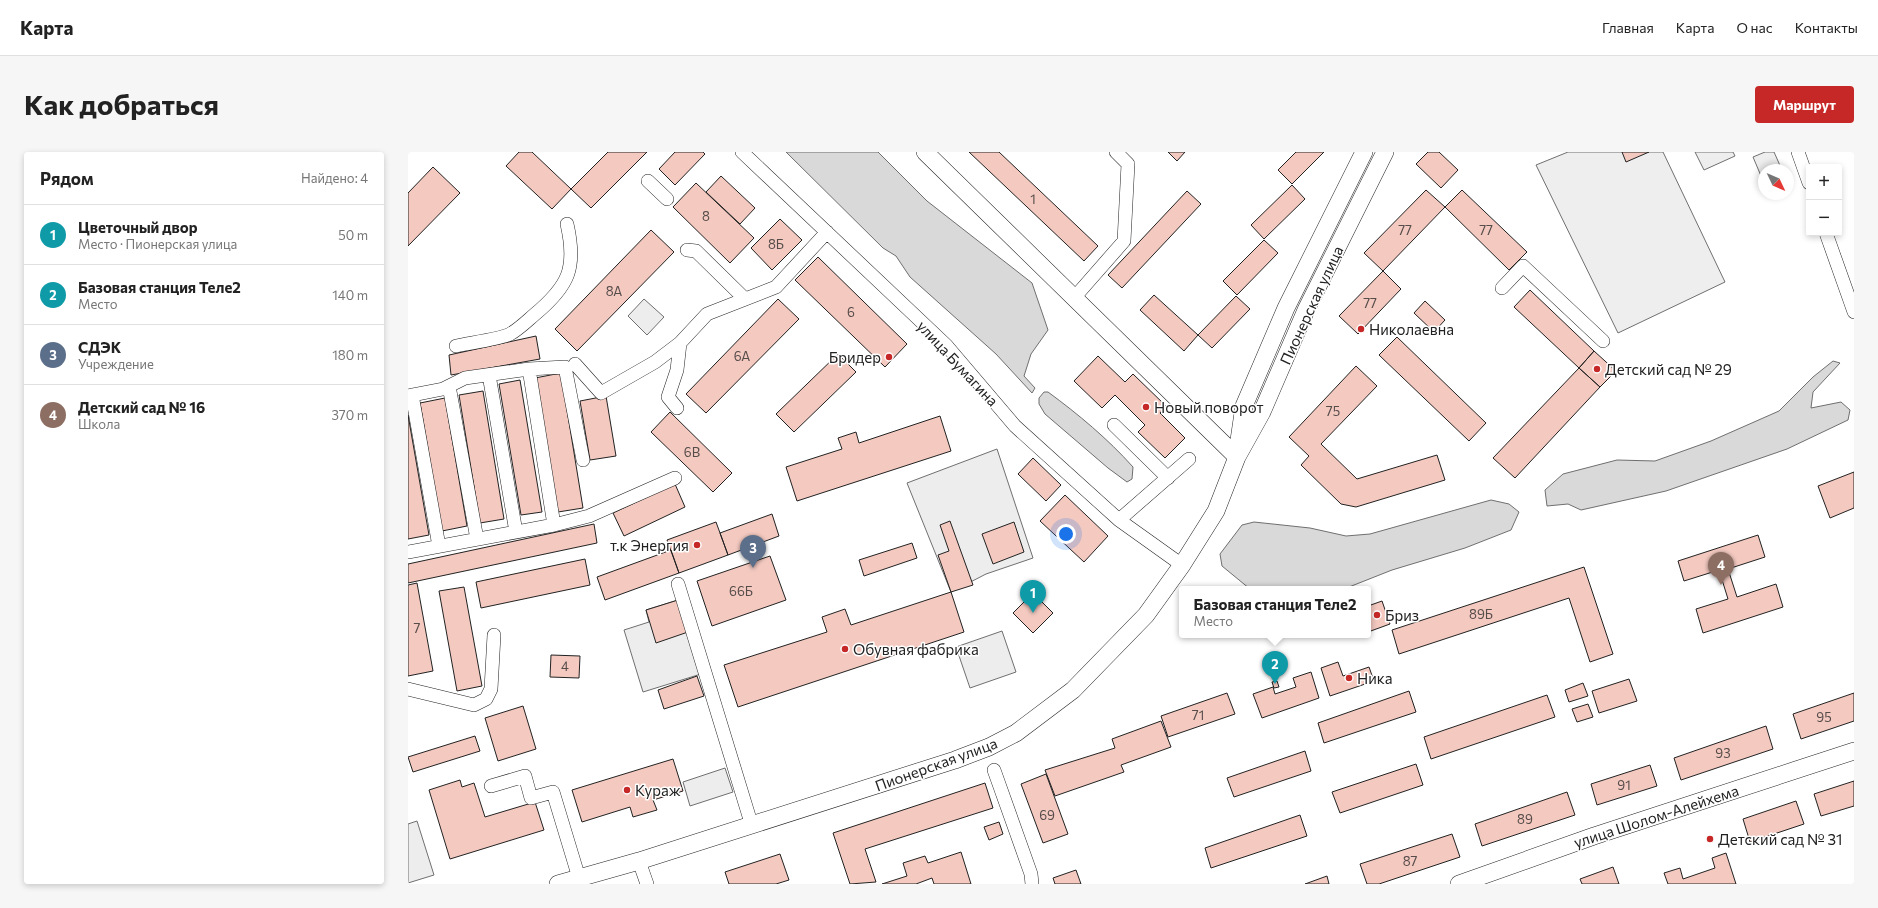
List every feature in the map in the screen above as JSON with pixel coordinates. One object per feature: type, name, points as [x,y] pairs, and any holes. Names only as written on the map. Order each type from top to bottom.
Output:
[{"type":"main road","points":[[925,152],[1237,457]]},
{"type":"main road","name":"Пионерская улица","points":[[558,884],[752,826],[955,760],[989,747],[1016,733],[1073,690],[1101,663],[1146,615],[1182,566],[1216,511],[1237,457],[1262,412],[1306,310],[1385,152]]},
{"type":"main road","name":"Пионерская улица","points":[[1237,457],[1244,406],[1286,308],[1362,153]]},
{"type":"main road","name":"улица Шолом-Алейхема","points":[[1459,884],[1598,835],[1854,751]]},
{"type":"street","name":"улица Бумагина","points":[[742,152],[946,345],[1015,426],[1119,520],[1182,566]]},
{"type":"street","points":[[1074,298],[1124,241],[1128,164],[1116,152]]},
{"type":"street","points":[[1798,152],[1806,175]]},
{"type":"street","points":[[648,181],[667,199]]},
{"type":"street","points":[[456,346],[510,334],[548,304],[564,285],[572,263],[571,241],[567,224]]},
{"type":"street","points":[[575,364],[601,393],[655,362],[680,343],[707,314],[776,286],[827,232]]},
{"type":"street","points":[[1827,236],[1854,312]]},
{"type":"street","points":[[687,250],[696,251],[745,299]]},
{"type":"street","points":[[1502,288],[1523,266],[1603,341]]},
{"type":"street","points":[[676,408],[668,397],[677,370],[680,343]]},
{"type":"street","points":[[439,546],[410,396],[443,389],[465,378],[529,369],[565,367],[583,460]]},
{"type":"street","points":[[529,369],[554,525]]},
{"type":"street","points":[[489,375],[516,532]]},
{"type":"street","points":[[449,386],[477,539]]},
{"type":"street","points":[[1114,425],[1168,478]]},
{"type":"street","points":[[1119,520],[1189,459]]},
{"type":"street","points":[[408,552],[554,525],[589,516],[675,478]]},
{"type":"street","points":[[678,584],[752,826]]},
{"type":"street","points":[[408,689],[474,705],[486,699],[491,689],[494,636]]},
{"type":"street","points":[[994,770],[1031,874],[1032,884]]},
{"type":"street","points":[[491,786],[525,776],[532,798],[553,792],[579,878]]},
{"type":"street","points":[[639,861],[647,884]]},
{"type":"shaded area","points":[[786,152],[878,152],[927,201],[1032,283],[1048,330],[1031,354],[1024,376],[1035,388],[1032,393],[996,354],[910,277],[896,256],[883,248]]},
{"type":"shaded area","points":[[1568,152],[1663,152],[1725,282],[1618,333],[1536,165]]},
{"type":"shaded area","points":[[1695,152],[1733,152],[1735,156],[1704,170]]},
{"type":"shaded area","points":[[1765,152],[1774,152],[1779,164],[1758,164],[1758,169],[1753,157]]},
{"type":"shaded area","points":[[644,299],[664,317],[647,335],[628,316]]},
{"type":"shaded area","points":[[1833,361],[1840,363],[1813,392],[1811,408],[1841,402],[1850,410],[1848,420],[1787,449],[1666,491],[1581,510],[1568,504],[1547,506],[1545,490],[1563,474],[1617,460],[1655,461],[1711,441],[1779,411],[1813,377]]},
{"type":"shaded area","points":[[1044,392],[1048,392],[1070,409],[1113,447],[1133,467],[1132,479],[1127,482],[1108,468],[1045,414],[1039,404],[1039,398]]},
{"type":"shaded area","points":[[997,449],[1033,558],[986,574],[951,592],[907,483]]},
{"type":"shaded area","points":[[1491,500],[1509,504],[1519,512],[1511,530],[1465,548],[1392,570],[1352,586],[1246,586],[1222,566],[1220,554],[1242,525],[1254,522],[1310,528],[1346,536],[1370,534]]},
{"type":"shaded area","points":[[678,600],[701,674],[643,692],[624,630],[649,622],[646,610]]},
{"type":"shaded area","points":[[1002,631],[1016,672],[970,688],[956,647]]},
{"type":"shaded area","points":[[725,768],[733,792],[690,806],[683,782]]},
{"type":"shaded area","points":[[417,821],[434,875],[408,883],[408,824]]},
{"type":"building","points":[[519,152],[532,152],[571,189],[552,209],[506,166]]},
{"type":"building","points":[[608,152],[647,152],[591,208],[571,189]]},
{"type":"building","points":[[675,152],[703,152],[705,154],[675,185],[659,169]]},
{"type":"building","points":[[969,152],[999,152],[1098,246],[1084,261]]},
{"type":"building","points":[[1168,152],[1185,152],[1177,161]]},
{"type":"building","points":[[1296,152],[1324,152],[1292,184],[1278,170]]},
{"type":"building","points":[[1428,152],[1439,152],[1458,170],[1441,188],[1416,164]]},
{"type":"building","points":[[1622,152],[1649,152],[1626,162]]},
{"type":"building","points":[[433,167],[460,193],[408,246],[408,193]]},
{"type":"building","points":[[721,176],[755,208],[740,224],[706,192]]},
{"type":"building","points":[[696,183],[754,238],[730,263],[673,207]]},
{"type":"building","points":[[1292,185],[1305,199],[1264,239],[1251,225]]},
{"type":"building","points":[[1426,190],[1445,207],[1383,271],[1364,253]]},
{"type":"building","points":[[1462,190],[1527,252],[1509,270],[1445,207]]},
{"type":"building","points":[[1187,191],[1201,204],[1122,288],[1108,275]]},
{"type":"building","points":[[780,219],[802,240],[772,270],[751,248]]},
{"type":"building","points":[[651,230],[674,252],[577,351],[555,329]]},
{"type":"building","points":[[1264,240],[1278,253],[1237,295],[1223,281]]},
{"type":"building","points":[[818,257],[907,344],[885,367],[795,280]]},
{"type":"building","points":[[1383,271],[1401,289],[1358,334],[1339,316]]},
{"type":"building","points":[[1530,290],[1594,351],[1579,368],[1514,307]]},
{"type":"building","points":[[1154,295],[1198,335],[1184,351],[1140,310]]},
{"type":"building","points":[[1236,296],[1250,309],[1212,348],[1198,335]]},
{"type":"building","points":[[778,299],[799,319],[706,413],[686,394]]},
{"type":"building","points":[[1425,301],[1445,320],[1434,332],[1414,313]]},
{"type":"building","points":[[536,336],[540,359],[451,375],[449,355]]},
{"type":"building","points":[[1397,337],[1486,423],[1469,441],[1379,355]]},
{"type":"building","name":"Детский сад № 29","points":[[1594,351],[1616,371],[1600,387],[1579,368]]},
{"type":"building","points":[[838,354],[856,372],[794,432],[776,414]]},
{"type":"building","name":"Новый поворот","points":[[1098,356],[1125,382],[1133,374],[1166,406],[1160,413],[1185,438],[1165,458],[1138,432],[1145,425],[1115,395],[1102,408],[1074,381]]},
{"type":"building","points":[[1356,366],[1377,386],[1321,444],[1357,479],[1437,455],[1445,480],[1356,507],[1341,504],[1301,465],[1309,456],[1289,437]]},
{"type":"building","points":[[1579,368],[1600,387],[1515,478],[1493,458]]},
{"type":"building","points":[[561,373],[583,508],[558,512],[535,378]]},
{"type":"building","points":[[520,380],[542,512],[521,515],[499,384]]},
{"type":"building","points":[[483,391],[504,519],[480,523],[459,395]]},
{"type":"building","points":[[606,396],[616,456],[590,460],[580,401]]},
{"type":"building","points":[[445,398],[467,526],[442,531],[420,403]]},
{"type":"building","points":[[670,412],[732,473],[713,492],[651,432]]},
{"type":"building","points":[[408,415],[429,535],[408,539]]},
{"type":"building","points":[[940,416],[951,451],[797,501],[786,467],[842,449],[838,438],[856,432],[859,443]]},
{"type":"building","points":[[1033,458],[1061,485],[1046,501],[1018,474]]},
{"type":"building","points":[[1854,472],[1854,508],[1830,518],[1818,486]]},
{"type":"building","points":[[675,484],[685,507],[624,536],[613,513]]},
{"type":"building","points":[[1065,495],[1108,536],[1084,562],[1040,521]]},
{"type":"building","points":[[772,514],[779,536],[728,555],[720,533]]},
{"type":"building","points":[[950,521],[973,585],[951,592],[938,555],[949,551],[940,525]]},
{"type":"building","name":"т.к Энергия","points":[[716,522],[728,555],[679,573],[667,540]]},
{"type":"building","points":[[1014,522],[1024,552],[993,564],[982,534]]},
{"type":"building","points":[[594,524],[597,543],[408,583],[408,564]]},
{"type":"building","points":[[1758,535],[1765,557],[1728,569],[1737,597],[1776,584],[1783,607],[1703,633],[1696,609],[1728,599],[1719,570],[1684,581],[1678,561]]},
{"type":"building","points":[[912,543],[917,558],[864,576],[859,560]]},
{"type":"building","points":[[671,550],[679,573],[605,600],[597,577]]},
{"type":"building","points":[[770,556],[786,600],[712,626],[697,581]]},
{"type":"building","points":[[585,559],[590,585],[481,608],[476,582]]},
{"type":"building","points":[[1584,567],[1613,654],[1590,662],[1569,598],[1399,654],[1392,630]]},
{"type":"building","points":[[417,583],[433,671],[408,676],[408,585]]},
{"type":"building","points":[[464,587],[482,686],[457,691],[439,591]]},
{"type":"building","name":"Обувная фабрика","points":[[951,592],[964,632],[738,707],[724,665],[827,632],[822,617],[845,609],[851,625]]},
{"type":"building","points":[[1033,593],[1053,613],[1033,633],[1013,613]]},
{"type":"building","points":[[678,600],[688,632],[656,643],[646,610]]},
{"type":"building","name":"Бриз","points":[[1382,601],[1390,624],[1371,631],[1371,605]]},
{"type":"building","points":[[551,655],[580,656],[579,678],[550,677]]},
{"type":"building","name":"Ника","points":[[1338,662],[1343,676],[1369,667],[1374,681],[1330,696],[1321,668]]},
{"type":"building","points":[[1311,672],[1319,698],[1262,718],[1253,694],[1273,687],[1275,694],[1296,687],[1293,678]]},
{"type":"building","points":[[697,676],[704,696],[664,709],[658,690]]},
{"type":"building","points":[[1629,679],[1637,701],[1599,713],[1592,691]]},
{"type":"building","points":[[1277,681],[1279,687],[1274,688],[1272,682]]},
{"type":"building","points":[[1583,683],[1588,696],[1569,702],[1565,690]]},
{"type":"building","points":[[1409,691],[1416,712],[1324,743],[1318,723]]},
{"type":"building","points":[[1227,693],[1235,714],[1168,737],[1161,716]]},
{"type":"building","points":[[1854,693],[1854,721],[1801,739],[1793,714]]},
{"type":"building","points":[[1547,695],[1555,717],[1431,759],[1424,737]]},
{"type":"building","points":[[1588,704],[1593,717],[1577,722],[1572,709]]},
{"type":"building","points":[[523,706],[536,749],[498,761],[485,718]]},
{"type":"building","points":[[1161,721],[1171,747],[1121,765],[1124,772],[1055,796],[1045,770],[1115,748],[1112,739]]},
{"type":"building","points":[[1766,726],[1773,749],[1681,780],[1674,758]]},
{"type":"building","points":[[475,736],[480,751],[413,772],[408,757]]},
{"type":"building","points":[[1305,751],[1311,771],[1234,797],[1227,778]]},
{"type":"building","name":"Кураж","points":[[673,759],[683,791],[653,800],[657,810],[633,817],[630,807],[582,822],[572,790]]},
{"type":"building","points":[[1416,764],[1423,785],[1340,813],[1332,792]]},
{"type":"building","points":[[1650,765],[1657,786],[1597,805],[1591,784]]},
{"type":"building","points":[[1046,774],[1068,834],[1043,843],[1021,784]]},
{"type":"building","points":[[460,780],[462,787],[474,783],[485,817],[535,802],[544,830],[450,859],[429,790]]},
{"type":"building","points":[[1854,781],[1854,806],[1821,816],[1814,794]]},
{"type":"building","points":[[985,783],[993,808],[865,849],[876,882],[850,884],[833,833]]},
{"type":"building","points":[[1567,792],[1575,815],[1482,846],[1475,824]]},
{"type":"building","points":[[1796,801],[1804,824],[1750,842],[1743,819]]},
{"type":"building","points":[[1300,815],[1307,836],[1211,868],[1205,848]]},
{"type":"building","points":[[999,822],[1003,834],[989,840],[984,827]]},
{"type":"building","points":[[1452,834],[1460,857],[1379,884],[1367,884],[1360,864]]},
{"type":"building","points":[[961,852],[971,884],[934,884],[932,878],[916,884],[882,884],[907,876],[903,863],[925,856],[928,863]]},
{"type":"building","points":[[1726,853],[1736,884],[1668,884],[1664,873],[1680,868],[1683,879],[1715,868],[1712,858]]},
{"type":"building","points":[[780,854],[789,880],[776,884],[729,884],[725,872]]},
{"type":"building","points":[[1613,867],[1619,884],[1582,884],[1580,879]]},
{"type":"building","points":[[1076,870],[1081,884],[1055,884],[1053,878]]},
{"type":"building","points":[[1327,876],[1329,884],[1305,884]]},
{"type":"place","name":"Николаевна","points":[[1361,329]]},
{"type":"place","name":"Бридер","points":[[889,357]]},
{"type":"place","name":"Детский сад № 29","points":[[1597,369]]},
{"type":"place","name":"Новый поворот","points":[[1146,407]]},
{"type":"place","name":"т.к Энергия","points":[[697,545]]},
{"type":"place","name":"СДЭК","points":[[753,568]]},
{"type":"place","name":"Детский сад № 16","points":[[1721,585]]},
{"type":"place","name":"Цветочный двор","points":[[1033,613]]},
{"type":"place","name":"Бриз","points":[[1377,615]]},
{"type":"place","name":"Обувная фабрика","points":[[845,649]]},
{"type":"place","name":"Ника","points":[[1349,678]]},
{"type":"place","name":"Базовая станция Теле2","points":[[1275,684]]},
{"type":"place","name":"Кураж","points":[[627,790]]},
{"type":"place","name":"Детский сад № 31","points":[[1710,839]]}]
